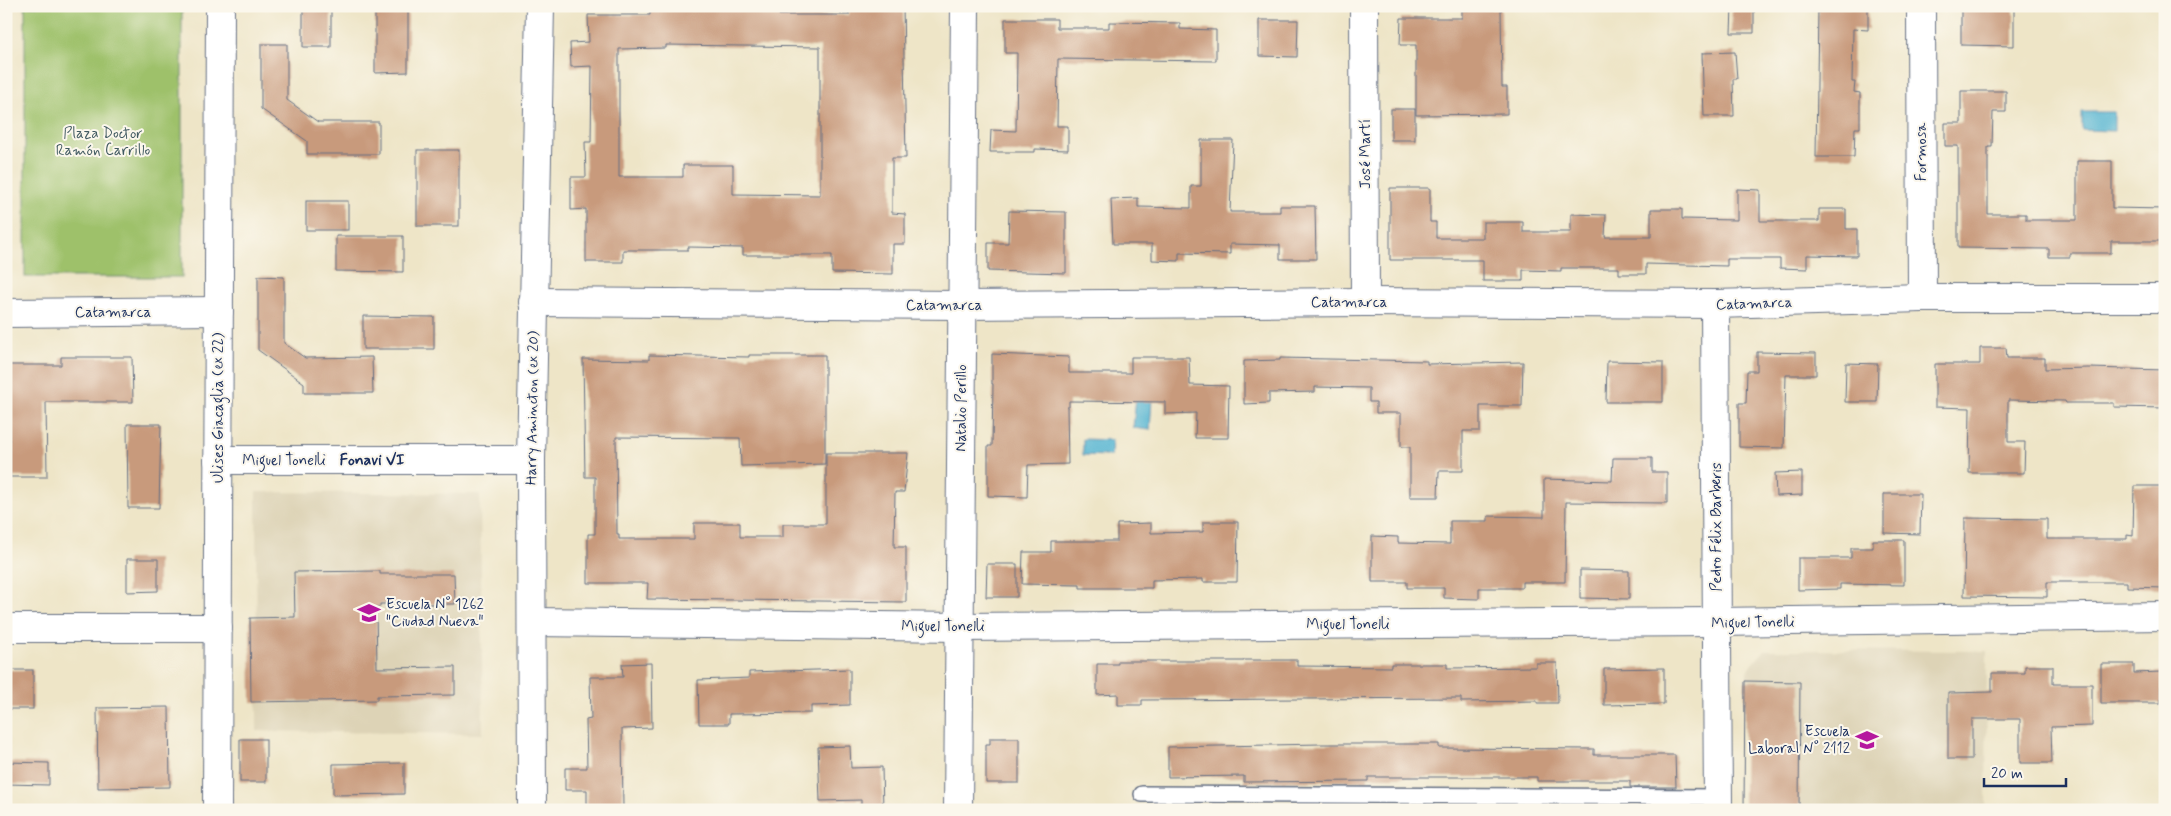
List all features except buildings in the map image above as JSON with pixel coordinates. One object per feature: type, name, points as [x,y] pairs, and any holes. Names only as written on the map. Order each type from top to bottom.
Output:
[{"type":"street","name":"Ulises Giacaglia (ex 22)","points":[[217,810],[220,6]]},
{"type":"street","name":"Harry Amincton (ex 20)","points":[[532,810],[531,460],[540,6]]},
{"type":"street","name":"Natalio Perillo","points":[[958,810],[965,6]]},
{"type":"street","name":"José Martí","points":[[1364,6],[1365,302]]},
{"type":"street","name":"Formosa","points":[[1920,6],[1922,298]]},
{"type":"street","name":"Catamarca","points":[[533,302],[962,305],[1365,302],[1714,304],[1922,298],[2165,298]]},
{"type":"street","name":"Pedro Félix Barberis","points":[[1714,304],[1718,804]]},
{"type":"street","name":"Catamarca","points":[[6,312],[219,311]]},
{"type":"street","name":"Miguel Tonelli","points":[[218,460],[531,460]]},
{"type":"street","name":"Miguel Tonelli","points":[[532,622],[960,627],[1717,622],[2165,616]]},
{"type":"street","points":[[6,628],[218,628]]},
{"type":"lane","points":[[1142,794],[1339,802],[1718,804]]},
{"type":"shaded area","name":"Escuela N° 1262 \"Ciudad Nueva\"","points":[[256,492],[480,494],[483,734],[257,731]]},
{"type":"shaded area","name":"Escuela Laboral N° 2112","points":[[1765,650],[1987,651],[1986,810],[1749,810],[1747,671]]},
{"type":"green space","name":"Plaza Doctor Ramón Carrillo","points":[[25,6],[182,6],[182,277],[25,277]]},
{"type":"water","points":[[2082,112],[2114,112],[2114,131],[2082,130]]},
{"type":"water","points":[[1136,397],[1152,399],[1150,430],[1133,428]]},
{"type":"water","points":[[1083,439],[1112,440],[1111,456],[1083,455]]},
{"type":"place","name":"Escuela N° 1262 \"Ciudad Nueva\"","points":[[369,613]]},
{"type":"place","name":"Escuela Laboral N° 2112","points":[[1867,740]]},
{"type":"district","name":"Fonavi VI","points":[[372,459]]}]
